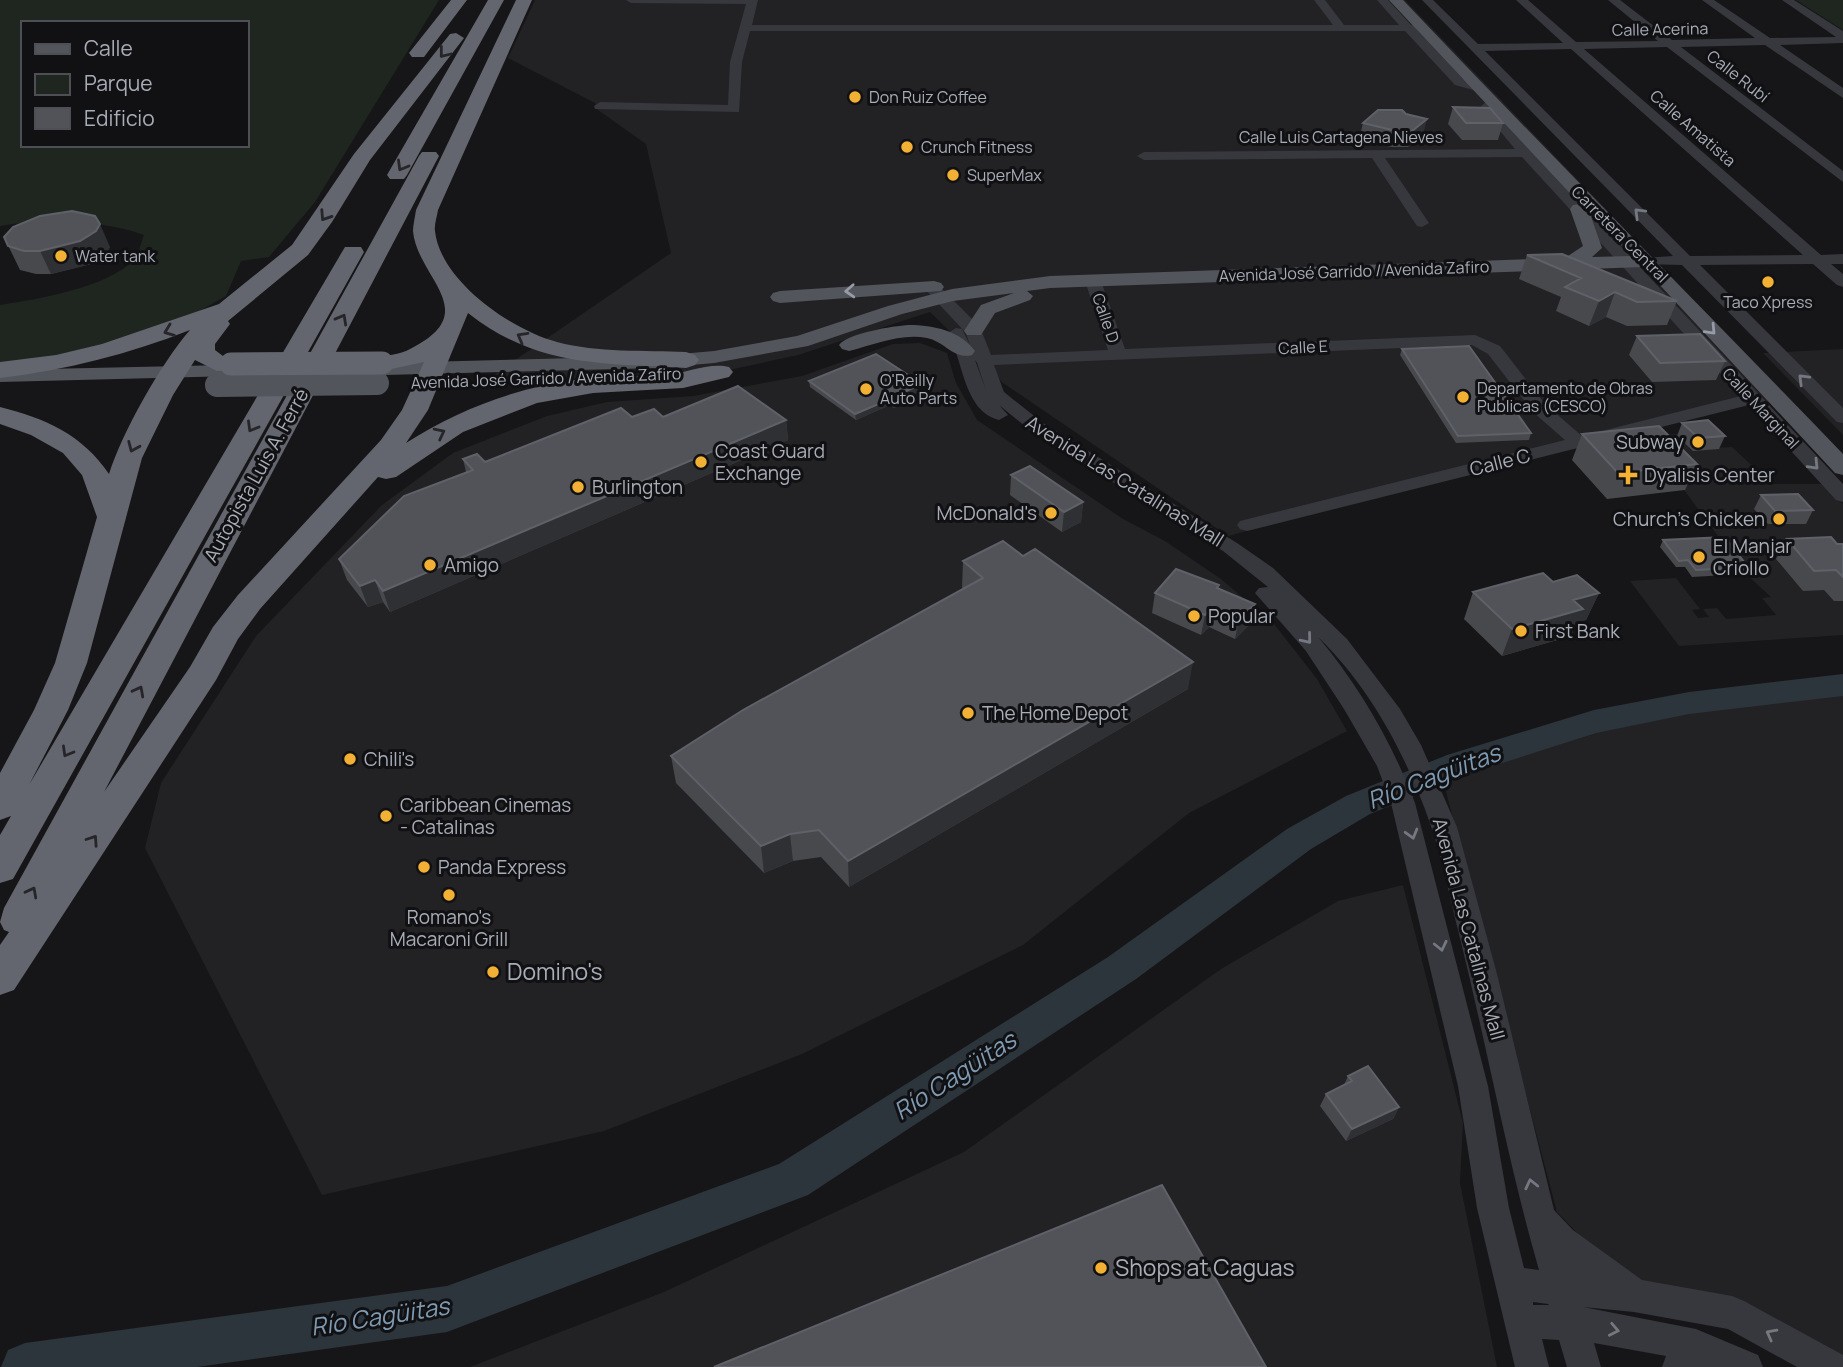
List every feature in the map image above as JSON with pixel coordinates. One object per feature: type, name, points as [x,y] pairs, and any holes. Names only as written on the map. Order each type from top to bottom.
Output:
[{"type":"highway","points":[[409,64],[459,0]]},
{"type":"highway","points":[[0,806],[51,710],[71,663],[128,458],[141,428],[170,379],[195,340],[232,305],[300,250],[361,158],[486,0]]},
{"type":"highway","name":"Autopista Luis A. Ferré","points":[[0,868],[496,0]]},
{"type":"highway","name":"Autopista Luis A. Ferré","points":[[0,952],[283,423],[515,0]]},
{"type":"highway","points":[[0,978],[204,672],[224,635],[249,602],[404,429],[415,410],[457,316],[452,288],[430,251],[424,231],[427,210],[524,0]]},
{"type":"highway","points":[[453,155],[474,124],[539,0]]},
{"type":"highway","points":[[361,158],[396,83]]},
{"type":"highway","points":[[452,288],[500,325],[533,343],[603,356],[686,360]]},
{"type":"highway","points":[[0,370],[117,349],[174,330],[232,305]]},
{"type":"highway","points":[[232,305],[204,344],[202,353],[217,363],[224,374],[381,372],[417,356],[452,331]]},
{"type":"highway","points":[[204,672],[384,472],[426,441],[492,410],[552,393],[608,384],[679,381],[720,372]]},
{"type":"highway","points":[[0,415],[55,435],[76,450],[99,476],[110,515]]},
{"type":"main road","name":"Carretera Central","points":[[1396,0],[1415,29],[1477,87],[1533,153],[1766,353],[1843,443]]},
{"type":"main road","name":"Carretera Central","points":[[1419,1],[1473,53],[1843,468]]},
{"type":"main road","points":[[1419,1],[1416,12],[1423,21],[1415,29],[1473,53]]},
{"type":"main road","points":[[1533,153],[1551,154],[1578,181],[1600,193]]},
{"type":"main road","points":[[1579,209],[1593,248],[1571,263],[1597,286]]},
{"type":"main road","name":"Avenida José Garrido / Avenida Zafiro","points":[[430,375],[686,360],[801,342],[934,298],[1087,281],[1658,261]]},
{"type":"main road","points":[[974,331],[988,309],[1041,286]]},
{"type":"main road","points":[[778,346],[806,334],[814,327],[813,315],[780,297],[934,298]]},
{"type":"main road","name":"Avenida José Garrido / Avenida Zafiro","points":[[381,372],[430,375],[720,372],[798,355],[934,298]]},
{"type":"main road","points":[[1632,300],[1679,319]]},
{"type":"main road","points":[[798,355],[896,332],[913,331],[946,335],[974,355]]},
{"type":"main road","points":[[0,390],[224,374]]},
{"type":"main road","points":[[0,376],[170,379]]},
{"type":"street","points":[[600,106],[734,109],[736,62],[753,0],[630,2]]},
{"type":"street","points":[[1319,0],[1342,29]]},
{"type":"street","points":[[1382,0],[1415,29],[1428,51]]},
{"type":"street","name":"Calle Amatista","points":[[1521,0],[1843,282]]},
{"type":"street","name":"Calle Rubí","points":[[1614,0],[1843,178]]},
{"type":"street","points":[[1707,0],[1843,94]]},
{"type":"street","points":[[1787,0],[1843,38]]},
{"type":"street","points":[[746,28],[1415,29]]},
{"type":"street","points":[[1388,29],[1428,51],[1460,82],[1477,87]]},
{"type":"street","name":"Calle Acerina","points":[[1473,53],[1574,46],[1843,38]]},
{"type":"street","points":[[1473,53],[1658,261]]},
{"type":"street","name":"Calle Marginal","points":[[1533,153],[1579,209],[1658,261],[1679,319],[1843,496]]},
{"type":"street","name":"Calle Luis Cartagena Nieves","points":[[1144,156],[1533,153]]},
{"type":"street","points":[[1377,156],[1422,223]]},
{"type":"street","name":"Avenida José Garrido / Avenida Zafiro","points":[[1658,261],[1843,258]]},
{"type":"street","name":"Calle D","points":[[1087,281],[1119,356]]},
{"type":"street","name":"Avenida Las Catalinas Mall","points":[[934,298],[974,331],[975,386],[987,405],[1012,427],[1066,464],[1200,542],[1276,600],[1330,668],[1367,726],[1389,766],[1425,879],[1473,1086],[1493,1208],[1532,1367]]},
{"type":"street","name":"Avenida Las Catalinas Mall","points":[[934,298],[974,355],[996,394],[1018,413],[1266,573],[1339,644],[1392,715],[1429,786],[1457,869],[1539,1216],[1584,1367]]},
{"type":"street","name":"Calle E","points":[[974,355],[1119,356],[1475,340],[1494,350],[1539,408],[1579,443]]},
{"type":"street","points":[[1766,353],[1843,418]]},
{"type":"street","name":"Calle C","points":[[1247,525],[1579,443],[1735,401],[1752,399]]},
{"type":"street","points":[[1539,1216],[1562,1241],[1634,1295]]},
{"type":"street","points":[[1513,1284],[1634,1295],[1732,1314],[1831,1367]]},
{"type":"street","points":[[1522,1321],[1572,1322],[1688,1344],[1740,1364]]},
{"type":"street","points":[[1679,1367],[1740,1364]]},
{"type":"shaded area","points":[[535,0],[1405,0],[1794,405],[1751,400],[1685,414],[1228,536],[1003,383],[930,312],[798,355],[720,372],[482,383],[671,253],[646,144],[598,110],[595,103],[508,58]]},
{"type":"shaded area","points":[[920,343],[947,353],[956,383],[977,420],[1123,519],[1165,541],[1221,579],[1274,624],[1317,679],[1347,731],[1189,813],[1023,945],[802,1054],[604,1131],[322,1195],[145,848],[161,783],[256,636],[382,505],[453,453],[547,416],[607,402],[693,396],[802,376],[893,344]]},
{"type":"shaded area","points":[[1843,349],[1843,435],[1763,353]]},
{"type":"shaded area","points":[[1678,434],[1691,449],[1732,447],[1772,484],[1823,484],[1843,504],[1843,635],[1679,646],[1630,581],[1676,578],[1700,609],[1692,610],[1698,618],[1709,617],[1703,609],[1717,608],[1726,619],[1776,615],[1762,598],[1771,597],[1746,574],[1682,487],[1690,484],[1658,445],[1633,437]]},
{"type":"shaded area","points":[[1843,686],[1843,1358],[1621,1278],[1557,1212],[1444,784],[1666,701]]},
{"type":"shaded area","name":"Shops at Caguas","points":[[1403,885],[1463,1123],[1460,1183],[1497,1367],[470,1367],[664,1292],[964,1152],[1221,969],[1338,901]]},
{"type":"green space","points":[[0,0],[439,0],[315,202],[269,257],[241,261],[226,296],[180,322],[112,344],[49,358],[0,364],[0,305],[71,291],[107,278],[134,260],[144,235],[92,223],[17,223],[0,226]]},
{"type":"green space","points":[[1796,0],[1843,0],[1843,30]]},
{"type":"building","points":[[1453,107],[1490,108],[1503,123],[1466,123]]},
{"type":"building","points":[[1378,110],[1402,110],[1406,114],[1427,119],[1412,131],[1396,131],[1363,123]]},
{"type":"building","points":[[72,211],[95,216],[100,224],[96,231],[80,241],[40,251],[24,251],[8,246],[4,237],[13,227],[40,216]]},
{"type":"building","points":[[1562,254],[1677,301],[1637,302],[1615,292],[1599,301],[1565,287],[1581,278],[1527,255]]},
{"type":"building","points":[[1700,334],[1725,361],[1660,363],[1637,336]]},
{"type":"building","name":"Departamento de Obras Publicas (CESCO)","points":[[1469,346],[1531,433],[1458,436],[1402,349]]},
{"type":"building","name":"O'Reilly Auto Parts","points":[[876,354],[922,384],[904,392],[909,395],[894,401],[890,399],[855,414],[809,381]]},
{"type":"building","points":[[738,386],[786,420],[383,591],[375,580],[360,586],[339,559],[404,496],[473,470],[463,459],[477,454],[485,462],[621,408],[632,417],[654,409],[663,417]]},
{"type":"building","points":[[1708,420],[1725,436],[1699,438],[1682,423]]},
{"type":"building","points":[[1659,426],[1697,464],[1618,473],[1582,434]]},
{"type":"building","points":[[1030,466],[1083,502],[1064,512],[1011,475]]},
{"type":"building","points":[[1798,494],[1813,510],[1775,511],[1761,495]]},
{"type":"building","name":"El Manjar Criollo","points":[[1725,537],[1748,567],[1696,570],[1688,560],[1679,561],[1663,540]]},
{"type":"building","points":[[1831,537],[1837,544],[1843,544],[1843,577],[1836,570],[1814,571],[1787,539]]},
{"type":"building","name":"The Home Depot","points":[[1003,541],[1023,556],[1035,549],[1193,662],[848,861],[819,830],[790,834],[761,846],[671,756],[743,710],[983,578],[963,561]]},
{"type":"building","points":[[1176,569],[1219,585],[1217,588],[1255,604],[1239,619],[1213,607],[1205,615],[1155,593]]},
{"type":"building","points":[[1543,573],[1553,582],[1577,575],[1599,593],[1573,600],[1583,609],[1512,629],[1473,592]]},
{"type":"building","points":[[1368,1066],[1399,1107],[1352,1129],[1326,1094],[1352,1081],[1348,1076]]},
{"type":"building","name":"Shops at Caguas","points":[[1162,1185],[1266,1367],[714,1367]]},
{"type":"waterway","name":"Río Cagüitas","points":[[25,1367],[447,1309],[793,1180],[1122,968],[1299,839],[1358,805],[1459,764],[1594,722],[1689,703],[1843,685]]},
{"type":"place","name":"Don Ruiz Coffee","points":[[855,97]]},
{"type":"place","name":"Crunch Fitness","points":[[907,147]]},
{"type":"place","name":"SuperMax","points":[[953,175]]},
{"type":"place","name":"Water tank","points":[[61,256]]},
{"type":"place","name":"Taco Xpress","points":[[1768,282]]},
{"type":"place","name":"O'Reilly Auto Parts","points":[[866,389]]},
{"type":"place","name":"Departamento de Obras Publicas (CESCO)","points":[[1463,397]]},
{"type":"place","name":"Subway","points":[[1698,442]]},
{"type":"place","name":"Coast Guard Exchange","points":[[701,462]]},
{"type":"place","name":"Dyalisis Center","points":[[1628,475]]},
{"type":"place","name":"Burlington","points":[[578,487]]},
{"type":"place","name":"McDonald's","points":[[1051,513]]},
{"type":"place","name":"Church's Chicken","points":[[1779,519]]},
{"type":"place","name":"El Manjar Criollo","points":[[1699,557]]},
{"type":"place","name":"Amigo","points":[[430,565]]},
{"type":"place","name":"Popular","points":[[1194,616]]},
{"type":"place","name":"First Bank","points":[[1521,631]]},
{"type":"place","name":"The Home Depot","points":[[968,713]]},
{"type":"place","name":"Chili's","points":[[350,759]]},
{"type":"place","name":"Caribbean Cinemas - Catalinas","points":[[386,816]]},
{"type":"place","name":"Panda Express","points":[[424,867]]},
{"type":"place","name":"Romano's Macaroni Grill","points":[[449,895]]},
{"type":"place","name":"Domino's","points":[[493,972]]},
{"type":"place","name":"Shops at Caguas","points":[[1101,1268]]}]
